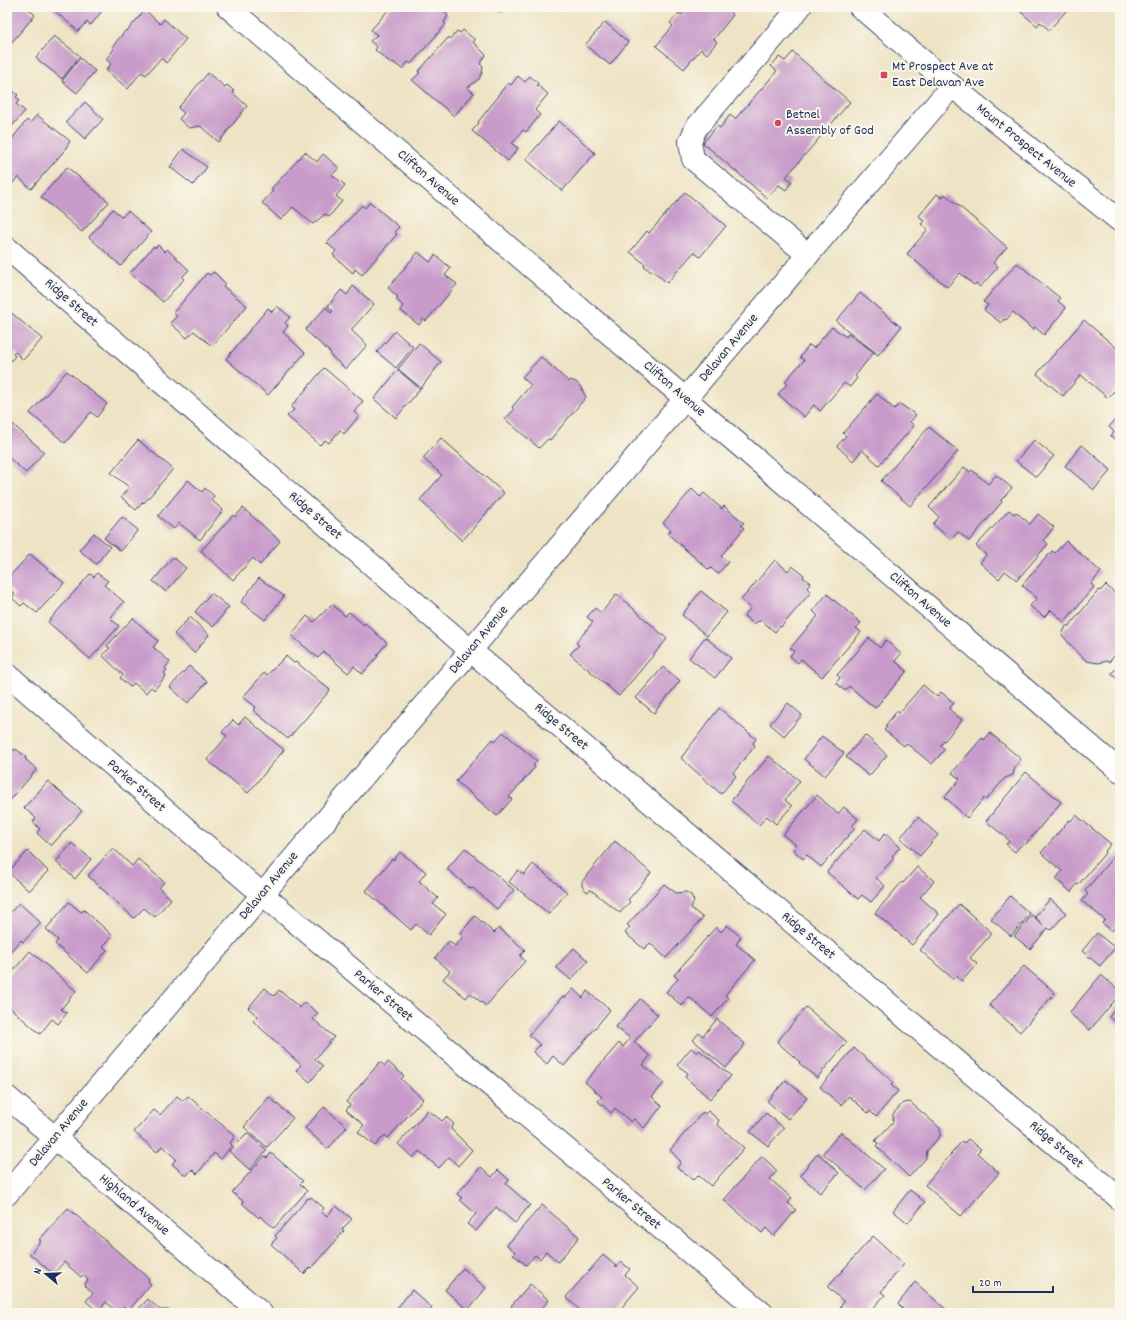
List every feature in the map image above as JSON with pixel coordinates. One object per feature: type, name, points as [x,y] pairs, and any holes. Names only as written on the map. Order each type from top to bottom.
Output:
[{"type":"street","name":"Clifton Avenue","points":[[228,7],[1120,771]]},
{"type":"street","points":[[800,7],[696,128],[690,142],[693,159],[808,255]]},
{"type":"street","name":"Mount Prospect Avenue","points":[[860,7],[952,86],[1120,221]]},
{"type":"street","name":"Delavan Avenue","points":[[7,1194],[952,86]]},
{"type":"street","name":"Ridge Street","points":[[7,248],[470,650],[1120,1199]]},
{"type":"street","name":"Parker Street","points":[[7,674],[262,894],[762,1313]]},
{"type":"street","name":"Highland Avenue","points":[[7,1097],[261,1313]]},
{"type":"building","points":[[7,7],[26,7],[35,15],[7,48]]},
{"type":"building","points":[[50,7],[105,7],[91,25],[87,22],[78,31]]},
{"type":"building","points":[[391,7],[439,7],[448,15],[444,23],[446,24],[411,64],[408,62],[402,69],[393,62],[392,64],[375,50],[377,47],[370,41],[377,35],[371,30]]},
{"type":"building","points":[[495,7],[507,7],[501,13]]},
{"type":"building","points":[[688,7],[724,7],[733,15],[714,39],[717,42],[707,54],[701,49],[684,69],[656,46],[673,26],[670,23],[679,13],[682,15]]},
{"type":"building","points":[[1015,7],[1066,7],[1068,9],[1049,30],[1040,22],[1037,26]]},
{"type":"building","points":[[145,10],[160,24],[164,19],[186,39],[166,63],[161,58],[146,75],[141,72],[128,89],[106,70],[111,64],[106,59],[114,49],[112,47]]},
{"type":"building","points":[[605,22],[628,42],[610,65],[585,45]]},
{"type":"building","points":[[463,30],[475,40],[473,42],[486,55],[480,64],[483,67],[479,79],[467,88],[474,93],[454,116],[412,80],[420,73],[418,72],[448,38],[451,38],[457,31],[460,33]]},
{"type":"building","points":[[54,36],[80,56],[62,79],[36,58]]},
{"type":"building","name":"Betnel Assembly of God","points":[[793,52],[850,102],[786,177],[792,181],[786,190],[779,185],[767,198],[703,143],[717,126],[720,128],[730,115],[735,119],[777,71],[771,66],[779,57],[785,61]]},
{"type":"building","points":[[80,58],[95,71],[77,93],[62,81]]},
{"type":"building","points":[[208,73],[225,87],[227,85],[247,106],[219,142],[200,126],[189,128],[179,119],[184,113],[178,108]]},
{"type":"building","points":[[518,76],[525,82],[530,76],[538,83],[537,85],[548,94],[535,110],[540,115],[526,132],[523,130],[512,144],[518,148],[508,161],[472,131],[498,97],[497,96],[508,83],[511,85]]},
{"type":"building","points":[[7,87],[18,95],[16,97],[20,100],[16,104],[25,111],[7,132]]},
{"type":"building","points":[[85,102],[103,119],[85,139],[66,122]]},
{"type":"building","points":[[37,115],[70,141],[64,151],[31,189],[18,177],[11,185],[7,182],[7,145],[27,120],[30,123]]},
{"type":"building","points":[[559,121],[595,153],[562,191],[526,159]]},
{"type":"building","points":[[183,149],[207,167],[193,185],[170,167]]},
{"type":"building","points":[[305,152],[317,162],[323,154],[339,168],[332,175],[345,185],[336,196],[342,201],[329,217],[325,214],[313,224],[293,207],[281,220],[262,203],[273,191],[271,189]]},
{"type":"building","points":[[67,167],[109,202],[82,232],[41,197]]},
{"type":"building","points":[[685,192],[726,226],[700,257],[694,252],[667,283],[652,270],[651,272],[644,266],[645,264],[630,252],[647,231],[649,233]]},
{"type":"building","points":[[937,194],[942,198],[945,194],[1007,247],[993,263],[998,267],[980,287],[976,283],[974,285],[960,273],[947,287],[907,254],[928,229],[921,224],[924,221],[919,216]]},
{"type":"building","points":[[370,202],[399,227],[394,232],[397,234],[362,275],[355,269],[353,273],[333,255],[336,251],[327,243],[362,205],[365,208]]},
{"type":"building","points":[[113,209],[122,217],[128,211],[151,232],[121,266],[89,237]]},
{"type":"building","points":[[158,245],[165,252],[167,249],[189,270],[182,277],[184,279],[163,302],[130,273],[154,246],[155,248]]},
{"type":"building","points":[[418,252],[430,262],[435,255],[451,268],[445,275],[457,284],[426,321],[423,319],[419,325],[400,310],[403,306],[396,299],[398,297],[388,288]]},
{"type":"building","points":[[1017,263],[1060,298],[1058,301],[1066,308],[1044,335],[1035,327],[1033,330],[1013,312],[1001,323],[984,310],[988,305],[983,302]]},
{"type":"building","points":[[214,272],[225,283],[223,286],[247,306],[212,346],[194,331],[187,338],[170,323],[177,316],[173,313],[207,273],[210,275]]},
{"type":"building","points":[[353,286],[374,304],[351,330],[367,345],[346,369],[330,355],[331,353],[305,330],[326,307],[331,313],[333,311],[328,306],[341,290],[347,295]]},
{"type":"building","points":[[860,293],[901,327],[878,355],[836,321]]},
{"type":"building","points":[[277,306],[290,317],[285,323],[288,326],[283,332],[305,353],[268,395],[226,359],[268,308],[272,312]]},
{"type":"building","points":[[7,309],[42,339],[23,360],[15,352],[13,354],[15,356],[7,365]]},
{"type":"building","points":[[1084,320],[1120,351],[1120,384],[1108,398],[1081,375],[1063,396],[1037,374]]},
{"type":"building","points":[[832,327],[846,337],[848,334],[874,352],[855,376],[857,378],[850,387],[844,383],[820,411],[814,405],[804,417],[778,394],[787,384],[785,381],[804,360],[800,357],[809,345],[814,348]]},
{"type":"building","points":[[395,331],[413,347],[396,368],[377,352]]},
{"type":"building","points":[[419,343],[441,362],[421,388],[398,369]]},
{"type":"building","points":[[541,357],[569,382],[570,380],[576,382],[586,397],[550,440],[548,439],[539,448],[505,419],[514,410],[512,407],[531,385],[522,377]]},
{"type":"building","points":[[324,368],[363,401],[354,412],[359,416],[344,434],[340,430],[329,443],[325,440],[320,445],[287,416],[294,410],[291,407]]},
{"type":"building","points":[[398,370],[420,389],[396,418],[374,399]]},
{"type":"building","points":[[67,371],[107,404],[97,417],[91,412],[65,443],[30,413]]},
{"type":"building","points":[[877,394],[894,409],[900,404],[916,415],[910,422],[914,426],[879,465],[862,450],[853,461],[837,446],[846,436],[843,433]]},
{"type":"building","points":[[1120,414],[1120,444],[1111,436],[1114,432],[1109,427]]},
{"type":"building","points":[[8,420],[44,452],[26,473],[7,456]]},
{"type":"building","points":[[929,427],[958,451],[910,506],[881,481]]},
{"type":"building","points":[[441,438],[504,493],[462,541],[420,500],[442,475],[423,458]]},
{"type":"building","points":[[138,440],[173,469],[144,503],[143,502],[136,510],[121,497],[129,487],[111,473]]},
{"type":"building","points":[[1034,440],[1054,456],[1036,477],[1016,461]]},
{"type":"building","points":[[1082,445],[1111,470],[1094,490],[1065,466]]},
{"type":"building","points":[[964,467],[970,472],[972,470],[988,484],[996,475],[1012,488],[969,541],[958,532],[951,540],[933,524],[939,517],[929,507]]},
{"type":"building","points":[[188,480],[202,492],[205,488],[214,496],[211,500],[223,510],[200,540],[179,523],[174,529],[158,516]]},
{"type":"building","points":[[692,489],[700,497],[704,493],[722,509],[724,506],[744,523],[741,525],[744,528],[721,556],[728,562],[718,574],[711,568],[709,570],[668,534],[671,530],[663,523]]},
{"type":"building","points":[[243,508],[280,541],[260,565],[253,558],[233,580],[201,551],[233,515],[235,517]]},
{"type":"building","points":[[1009,510],[1014,514],[1016,512],[1030,524],[1038,514],[1054,527],[1044,540],[1048,544],[1017,580],[1005,571],[999,579],[980,563],[986,555],[976,546]]},
{"type":"building","points":[[122,517],[138,530],[121,551],[104,538]]},
{"type":"building","points":[[94,533],[110,547],[96,564],[79,550]]},
{"type":"building","points":[[1066,541],[1101,572],[1091,584],[1094,587],[1064,622],[1051,610],[1044,617],[1030,606],[1037,598],[1022,585],[1052,551],[1055,553]]},
{"type":"building","points":[[30,554],[64,583],[37,613],[24,603],[21,606],[12,598],[15,594],[7,587],[7,579]]},
{"type":"building","points":[[173,557],[186,568],[166,592],[153,581]]},
{"type":"building","points":[[775,560],[788,571],[792,566],[804,575],[803,577],[810,583],[807,588],[811,592],[775,632],[761,620],[754,624],[744,616],[751,608],[741,600]]},
{"type":"building","points":[[97,573],[108,581],[104,585],[124,602],[110,618],[119,626],[90,659],[48,622],[90,574],[94,577]]},
{"type":"building","points":[[259,578],[284,596],[265,620],[241,602]]},
{"type":"building","points":[[1106,585],[1120,598],[1120,649],[1109,662],[1098,663],[1087,661],[1080,656],[1062,635],[1066,626],[1069,626],[1099,590],[1100,591]]},
{"type":"building","points":[[701,591],[727,612],[707,636],[682,615]]},
{"type":"building","points":[[211,593],[229,607],[213,627],[195,612]]},
{"type":"building","points":[[617,594],[667,639],[619,696],[570,654],[579,645],[576,643],[593,622],[587,617],[595,608],[601,613]]},
{"type":"building","points":[[827,594],[861,623],[856,628],[861,632],[822,677],[801,659],[798,663],[790,656],[794,651],[790,648],[818,616],[813,611]]},
{"type":"building","points":[[332,604],[345,616],[349,612],[364,625],[365,623],[387,643],[362,674],[354,666],[348,673],[324,652],[318,658],[291,635],[307,616],[314,622]]},
{"type":"building","points":[[190,617],[209,635],[194,653],[174,634]]},
{"type":"building","points":[[133,618],[158,641],[153,647],[170,662],[165,668],[167,670],[164,673],[166,676],[154,690],[151,687],[146,693],[134,683],[130,687],[120,678],[123,675],[102,655],[110,648],[107,646]]},
{"type":"building","points":[[705,637],[731,658],[715,678],[689,658]]},
{"type":"building","points":[[869,638],[880,648],[886,640],[901,654],[895,661],[907,671],[875,708],[849,686],[845,691],[836,683],[840,678],[837,675]]},
{"type":"building","points":[[286,656],[294,663],[296,662],[330,690],[288,739],[253,710],[256,707],[243,697],[264,673],[267,675]]},
{"type":"building","points":[[1120,661],[1120,681],[1111,674]]},
{"type":"building","points":[[189,666],[207,682],[188,703],[170,687]]},
{"type":"building","points":[[663,667],[680,681],[654,713],[636,698]]},
{"type":"building","points":[[923,685],[937,697],[941,692],[954,703],[949,709],[962,720],[940,746],[945,749],[932,764],[906,743],[904,746],[884,730],[887,727],[885,726],[897,711],[899,713]]},
{"type":"building","points":[[788,703],[802,715],[784,736],[770,724]]},
{"type":"building","points":[[719,708],[756,739],[753,743],[755,746],[733,773],[736,776],[721,794],[681,758]]},
{"type":"building","points":[[245,717],[284,750],[248,793],[207,760],[227,736],[222,732],[233,720],[238,725]]},
{"type":"building","points":[[503,732],[537,761],[533,765],[535,767],[509,797],[512,799],[497,816],[456,781],[493,739],[495,741]]},
{"type":"building","points":[[990,733],[1021,759],[1015,767],[1013,775],[1005,778],[986,800],[984,798],[967,818],[945,797],[960,779],[952,773],[982,738],[984,740]]},
{"type":"building","points":[[865,735],[887,755],[869,776],[846,757]]},
{"type":"building","points":[[822,736],[844,753],[825,776],[804,759]]},
{"type":"building","points":[[7,744],[15,751],[16,749],[26,757],[25,759],[37,769],[7,804]]},
{"type":"building","points":[[769,756],[800,781],[785,800],[792,806],[776,824],[767,816],[759,825],[731,801]]},
{"type":"building","points":[[1026,772],[1061,802],[1025,845],[1023,843],[1015,852],[1006,844],[1010,841],[986,821]]},
{"type":"building","points":[[48,781],[82,811],[51,846],[37,833],[40,829],[33,822],[36,818],[24,808]]},
{"type":"building","points":[[817,795],[838,814],[844,807],[858,819],[852,826],[854,829],[821,867],[807,855],[803,859],[793,850],[797,846],[783,835]]},
{"type":"building","points":[[1076,815],[1111,844],[1105,851],[1106,852],[1071,892],[1056,879],[1062,871],[1041,853],[1069,820],[1071,821]]},
{"type":"building","points":[[918,817],[938,835],[920,856],[900,838]]},
{"type":"building","points":[[865,829],[879,841],[885,833],[900,847],[892,856],[894,858],[876,878],[885,886],[871,902],[862,895],[858,899],[827,872]]},
{"type":"building","points":[[615,841],[651,873],[628,900],[630,902],[620,913],[591,890],[587,892],[582,886],[582,882],[587,875]]},
{"type":"building","points":[[72,843],[91,859],[75,879],[56,862]]},
{"type":"building","points":[[113,848],[132,866],[138,859],[164,882],[159,888],[171,899],[155,917],[144,908],[134,918],[88,876]]},
{"type":"building","points":[[465,848],[514,890],[497,909],[473,888],[471,889],[447,869]]},
{"type":"building","points":[[28,851],[48,871],[29,891],[8,872]]},
{"type":"building","points":[[400,852],[426,872],[419,881],[438,898],[433,904],[446,914],[429,935],[416,924],[411,930],[366,891],[392,859],[394,860]]},
{"type":"building","points":[[1120,852],[1120,921],[1112,931],[1102,923],[1105,920],[1082,901],[1088,894],[1085,891],[1113,857],[1115,859]]},
{"type":"building","points":[[533,864],[567,892],[549,914],[509,882],[518,870],[524,875]]},
{"type":"building","points":[[917,867],[934,881],[920,897],[939,914],[912,945],[875,913]]},
{"type":"building","points":[[664,884],[676,893],[686,892],[691,895],[694,901],[691,908],[703,918],[666,958],[650,943],[644,949],[625,933],[630,927],[627,925]]},
{"type":"building","points":[[1010,896],[1030,914],[1011,936],[991,919]]},
{"type":"building","points":[[1050,899],[1066,913],[1051,930],[1048,928],[1030,949],[1014,936],[1032,915],[1043,925],[1035,917]]},
{"type":"building","points":[[69,902],[81,912],[84,910],[113,936],[103,946],[107,950],[88,973],[55,944],[58,940],[46,929]]},
{"type":"building","points":[[19,903],[41,923],[23,942],[21,940],[7,955],[7,916]]},
{"type":"building","points":[[959,904],[992,933],[970,958],[977,964],[962,981],[956,976],[953,979],[920,950]]},
{"type":"building","points":[[475,916],[494,933],[499,928],[525,950],[520,956],[525,961],[486,1006],[470,993],[466,998],[443,979],[450,971],[435,958],[449,941],[455,946],[463,937],[460,934]]},
{"type":"building","points":[[727,925],[741,937],[736,944],[755,960],[725,995],[728,998],[712,1017],[689,997],[682,1006],[666,992],[678,979],[674,975],[716,927],[721,932]]},
{"type":"building","points":[[1097,933],[1115,948],[1100,966],[1082,951]]},
{"type":"building","points":[[574,948],[588,961],[571,980],[556,967]]},
{"type":"building","points":[[30,951],[76,991],[61,1009],[67,1013],[58,1024],[52,1019],[40,1034],[7,1005],[7,978]]},
{"type":"building","points":[[1024,966],[1055,993],[1020,1032],[989,1005]]},
{"type":"building","points":[[1101,975],[1120,991],[1120,994],[1090,1030],[1069,1013]]},
{"type":"building","points":[[265,988],[274,996],[279,990],[300,1008],[304,1002],[318,1013],[313,1019],[334,1037],[315,1059],[323,1066],[310,1082],[296,1070],[301,1065],[253,1021],[258,1016],[248,1008]]},
{"type":"building","points":[[573,989],[583,998],[587,991],[610,1010],[564,1066],[553,1056],[547,1064],[533,1052],[540,1045],[529,1035],[563,996],[565,998]]},
{"type":"building","points":[[640,999],[658,1015],[634,1042],[650,1056],[643,1065],[664,1083],[652,1097],[662,1106],[644,1128],[634,1119],[631,1122],[615,1108],[611,1113],[598,1101],[602,1097],[585,1082],[619,1043],[623,1047],[630,1038],[616,1027]]},
{"type":"building","points":[[1120,1002],[1120,1026],[1109,1017]]},
{"type":"building","points":[[806,1007],[847,1042],[817,1078],[777,1042]]},
{"type":"building","points":[[717,1019],[745,1044],[726,1068],[693,1040],[699,1033],[703,1036]]},
{"type":"building","points":[[691,1048],[697,1053],[699,1050],[731,1076],[710,1099],[685,1077],[688,1073],[677,1065]]},
{"type":"building","points":[[854,1048],[893,1082],[891,1085],[898,1091],[876,1117],[870,1111],[868,1113],[849,1096],[841,1105],[820,1087]]},
{"type":"building","points":[[380,1062],[385,1066],[388,1062],[404,1076],[401,1079],[423,1099],[388,1138],[385,1135],[375,1146],[358,1132],[364,1125],[346,1110],[350,1105],[346,1102]]},
{"type":"building","points":[[786,1080],[807,1098],[788,1119],[767,1101]]},
{"type":"building","points":[[177,1096],[183,1101],[188,1096],[235,1136],[230,1143],[232,1145],[221,1159],[214,1153],[197,1174],[192,1169],[186,1176],[172,1164],[176,1159],[162,1146],[157,1152],[134,1132],[154,1110],[160,1115]]},
{"type":"building","points":[[269,1097],[293,1118],[267,1147],[244,1127]]},
{"type":"building","points":[[910,1102],[940,1128],[940,1136],[927,1151],[926,1158],[909,1177],[876,1146],[878,1143],[875,1141],[893,1122],[893,1114],[903,1103]]},
{"type":"building","points":[[324,1107],[347,1127],[328,1149],[305,1128]]},
{"type":"building","points":[[428,1110],[442,1121],[446,1117],[454,1124],[451,1129],[472,1150],[458,1166],[449,1157],[439,1168],[419,1151],[413,1158],[398,1144]]},
{"type":"building","points":[[708,1111],[719,1120],[717,1124],[744,1148],[711,1186],[698,1175],[693,1180],[677,1168],[681,1162],[670,1150],[703,1112],[705,1114]]},
{"type":"building","points":[[766,1113],[784,1128],[768,1146],[750,1132]]},
{"type":"building","points":[[841,1132],[884,1169],[865,1190],[823,1153]]},
{"type":"building","points":[[247,1133],[267,1150],[250,1170],[229,1151]]},
{"type":"building","points":[[968,1139],[981,1149],[977,1153],[999,1173],[961,1216],[925,1185],[962,1141],[964,1143]]},
{"type":"building","points":[[271,1153],[303,1181],[300,1184],[307,1191],[274,1228],[260,1216],[259,1218],[232,1192],[265,1156],[267,1158]]},
{"type":"building","points":[[818,1153],[839,1173],[820,1193],[800,1175]]},
{"type":"building","points":[[762,1156],[777,1171],[770,1179],[792,1198],[788,1203],[796,1210],[774,1236],[766,1228],[762,1233],[724,1200]]},
{"type":"building","points":[[481,1167],[492,1177],[498,1170],[509,1180],[506,1184],[530,1205],[515,1223],[496,1207],[476,1231],[467,1224],[476,1214],[460,1200],[462,1198],[457,1194]]},
{"type":"building","points":[[910,1190],[925,1202],[908,1223],[893,1211]]},
{"type":"building","points":[[311,1197],[324,1208],[321,1212],[327,1216],[336,1206],[352,1219],[342,1229],[344,1231],[312,1268],[311,1267],[304,1274],[271,1244],[277,1238],[275,1236],[308,1198],[309,1199]]},
{"type":"building","points":[[542,1205],[579,1237],[558,1262],[546,1251],[540,1259],[535,1255],[526,1265],[513,1254],[515,1252],[507,1245]]},
{"type":"building","points":[[68,1208],[149,1279],[148,1281],[151,1284],[129,1310],[124,1306],[118,1313],[106,1302],[98,1312],[86,1301],[93,1293],[84,1285],[88,1280],[83,1275],[81,1277],[64,1262],[53,1274],[30,1254],[41,1241],[39,1240]]},
{"type":"building","points":[[873,1236],[904,1264],[881,1292],[885,1295],[868,1313],[847,1313],[840,1307],[844,1302],[828,1287]]},
{"type":"building","points":[[603,1255],[617,1267],[621,1262],[630,1269],[625,1275],[639,1287],[617,1313],[583,1313],[566,1297]]},
{"type":"building","points":[[463,1268],[486,1288],[468,1310],[445,1290]]},
{"type":"building","points":[[915,1282],[950,1313],[907,1313],[898,1304]]},
{"type":"building","points":[[530,1284],[549,1300],[538,1313],[519,1313],[511,1306]]},
{"type":"building","points":[[412,1290],[432,1308],[428,1313],[393,1313]]},
{"type":"building","points":[[148,1299],[160,1310],[169,1310],[172,1313],[135,1313]]},
{"type":"building","points":[[19,1308],[24,1313],[15,1313]]},
{"type":"building","points":[[80,1309],[85,1313],[77,1313]]},
{"type":"place","name":"Mt Prospect Ave at East Delavan Ave","points":[[884,75]]},
{"type":"place","name":"Betnel Assembly of God","points":[[778,123]]}]
